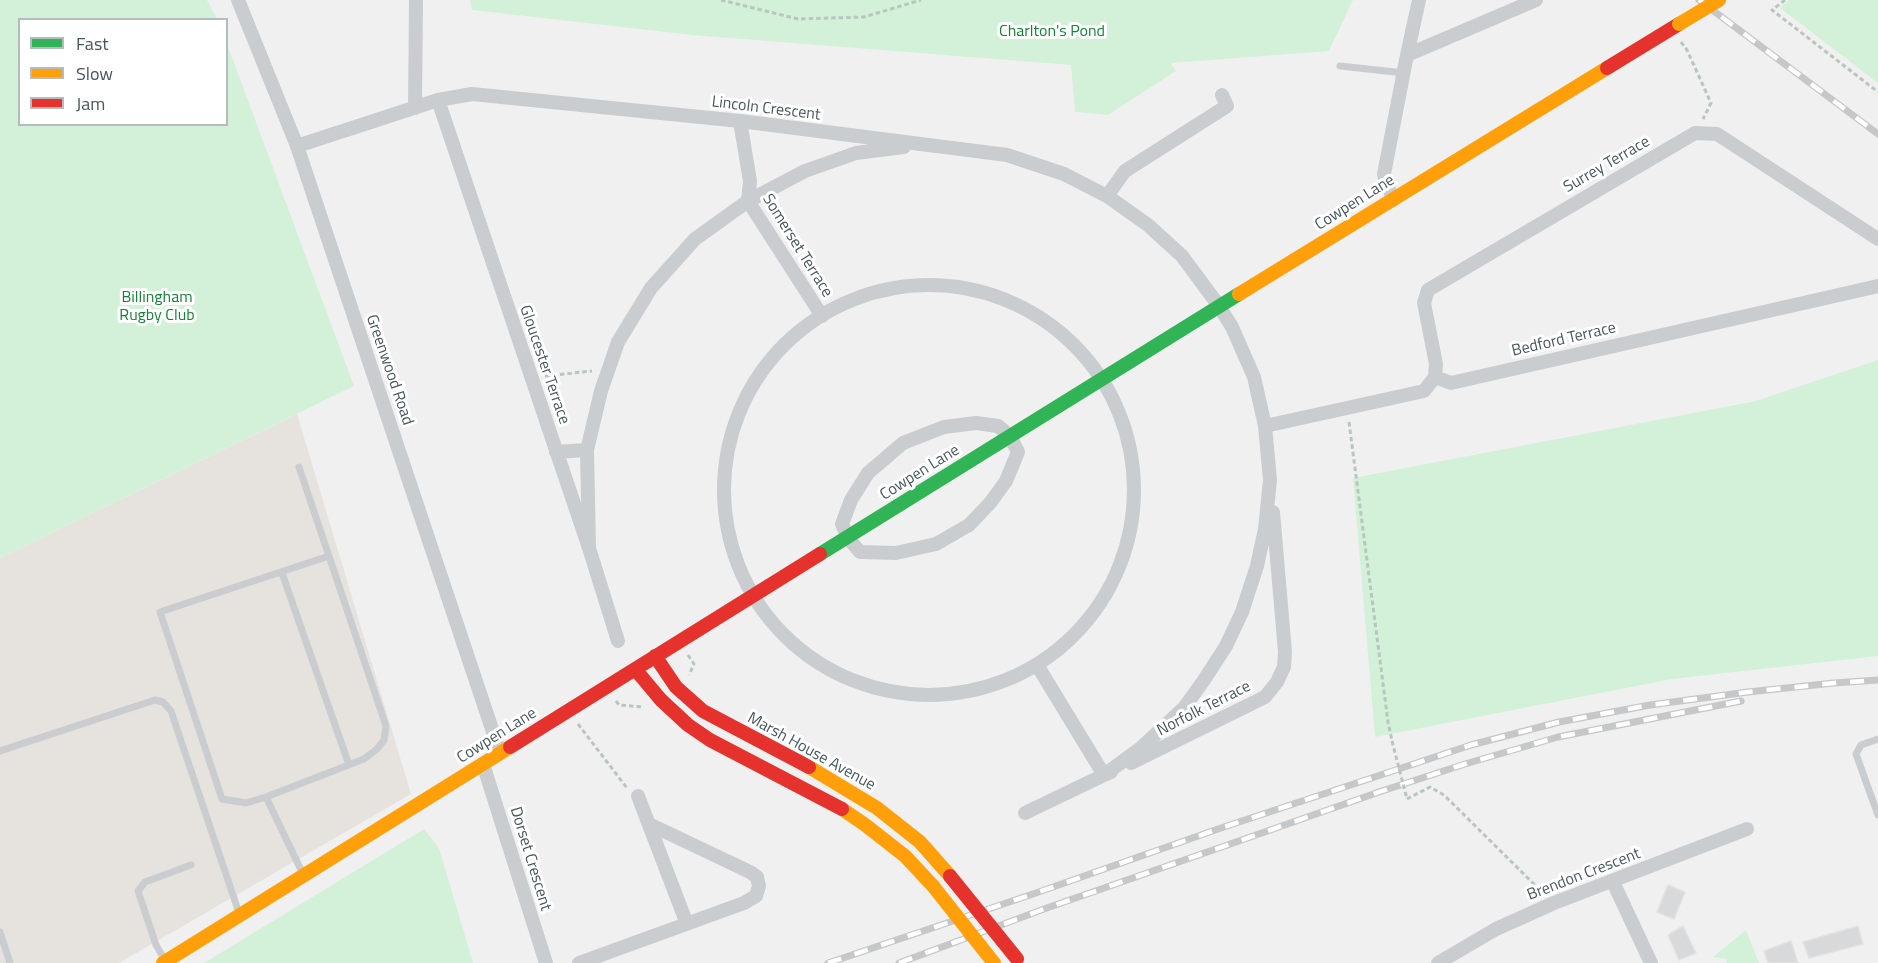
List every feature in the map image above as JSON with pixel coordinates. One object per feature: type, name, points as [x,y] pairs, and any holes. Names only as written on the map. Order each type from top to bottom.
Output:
[{"type":"street","name":"Greenwood Road","points":[[238,0],[297,146],[501,753]]},
{"type":"street","points":[[415,108],[416,0]]},
{"type":"street","points":[[1394,199],[1386,184],[1384,174],[1419,0]]},
{"type":"street","points":[[1407,55],[1536,0]]},
{"type":"street","name":"Cowpen Lane","points":[[164,962],[1219,306],[1719,0]]},
{"type":"street","name":"Lincoln Crescent","points":[[297,146],[438,100],[472,94],[740,121],[1007,155],[1064,174],[1107,196],[1148,225],[1182,256],[1219,306],[1232,327],[1254,377],[1265,426],[1270,480]]},
{"type":"street","points":[[1107,196],[1125,171],[1227,106],[1222,95]]},
{"type":"street","name":"Gloucester Terrace","points":[[438,100],[589,548],[618,641]]},
{"type":"street","name":"Somerset Terrace","points":[[740,121],[750,181],[748,201],[822,316]]},
{"type":"street","points":[[1695,133],[1717,134],[1878,239]]},
{"type":"street","name":"Surrey Terrace","points":[[1435,377],[1436,364],[1424,303],[1428,290],[1695,133]]},
{"type":"street","points":[[589,548],[587,450],[618,342],[651,288],[695,239],[748,201],[805,171],[856,153],[924,145]]},
{"type":"street","points":[[939,284],[981,290],[1020,304],[1050,325],[1087,360],[1100,381],[1116,407],[1128,440],[1133,477],[1129,528],[1122,557],[1110,585],[1074,633],[1037,664],[1012,677],[983,687],[925,696],[893,693],[840,675],[803,654],[782,636],[764,615],[753,597],[730,540],[725,495],[728,446],[741,406],[769,362],[797,333],[853,298],[894,286],[939,284]]},
{"type":"street","name":"Bedford Terrace","points":[[1435,377],[1451,383],[1878,286]]},
{"type":"street","points":[[1265,426],[1424,391],[1435,377]]},
{"type":"street","name":"Cowpen Lane","points":[[848,538],[842,524],[851,500],[868,473],[903,442],[944,427],[976,423],[998,426],[1010,436]]},
{"type":"street","points":[[848,538],[860,552],[896,553],[936,544],[969,525],[990,503],[1006,481],[1018,452],[1010,436]]},
{"type":"street","points":[[556,452],[587,450]]},
{"type":"street","points":[[1025,813],[1104,775],[1141,748],[1184,708],[1226,646],[1242,612],[1257,566],[1265,529],[1270,480]]},
{"type":"street","name":"Norfolk Terrace","points":[[1104,775],[1265,697],[1277,682],[1284,666],[1285,652],[1270,480]]},
{"type":"street","name":"Marsh House Avenue","points":[[655,656],[676,687],[703,711],[809,767],[877,808],[920,843],[950,876],[1018,961]]},
{"type":"street","points":[[1037,664],[1104,775]]},
{"type":"street","points":[[635,669],[660,700],[688,725],[710,740],[835,805],[864,824],[904,856],[933,886],[994,963]]},
{"type":"street","name":"Dorset Crescent","points":[[483,764],[546,963]]},
{"type":"street","points":[[638,796],[687,924]]},
{"type":"street","points":[[579,963],[744,903],[756,896],[759,886],[757,877],[750,872],[649,824]]},
{"type":"street","name":"Brendon Crescent","points":[[1438,963],[1496,929],[1554,903],[1747,829]]},
{"type":"street","points":[[1613,882],[1651,963]]},
{"type":"lane","points":[[1340,66],[1404,73]]},
{"type":"lane","points":[[299,467],[329,556],[386,726],[384,740],[364,759],[266,797],[246,803],[222,799],[160,612],[329,556]]},
{"type":"lane","points":[[282,573],[349,765]]},
{"type":"lane","points":[[0,751],[155,700],[163,702],[171,711],[240,916]]},
{"type":"lane","points":[[1878,739],[1861,745],[1856,753],[1878,815]]},
{"type":"lane","points":[[266,797],[304,876]]},
{"type":"lane","points":[[164,962],[138,891],[145,882],[191,865]]},
{"type":"lane","points":[[0,932],[10,963]]},
{"type":"path","points":[[721,0],[798,19],[864,17],[921,0]]},
{"type":"path","points":[[1785,0],[1772,10],[1878,92]]},
{"type":"path","points":[[1687,50],[1711,103],[1695,133]]},
{"type":"path","points":[[531,377],[609,370]]},
{"type":"path","points":[[1347,409],[1388,722],[1407,799],[1430,787],[1444,795],[1554,903]]},
{"type":"path","points":[[569,711],[630,790],[638,796]]},
{"type":"shaded area","points":[[297,414],[411,794],[119,963],[0,963],[0,558]]},
{"type":"green space","name":"Billingham Rugby Club","points":[[0,0],[207,0],[216,18],[18,18],[18,126],[228,126],[228,47],[354,386],[0,558]]},
{"type":"green space","name":"Charlton's Pond","points":[[470,0],[1353,0],[1329,51],[1171,63],[1176,71],[1108,115],[1075,112],[1071,65],[692,35],[472,10]]},
{"type":"green space","points":[[1789,0],[1878,0],[1878,83],[1780,8]]},
{"type":"green space","points":[[1878,360],[1878,656],[1672,679],[1375,737],[1353,478],[1756,401]]},
{"type":"green space","points":[[424,829],[439,848],[473,963],[204,963]]},
{"type":"green space","points":[[1746,930],[1759,963],[1726,963],[1727,959],[1713,957]]},
{"type":"building","points":[[1668,885],[1685,892],[1674,919],[1657,912]]},
{"type":"building","points":[[1683,926],[1696,953],[1679,960],[1668,935]]},
{"type":"building","points":[[1858,926],[1863,944],[1809,958],[1803,942]]},
{"type":"building","points":[[1791,941],[1798,963],[1768,963],[1764,951]]},
{"type":"railway","points":[[1699,0],[1878,134]]},
{"type":"railway","points":[[828,963],[1471,745],[1559,722],[1650,705],[1748,692],[1878,680]]},
{"type":"railway","points":[[899,963],[1044,909],[1465,764],[1558,737],[1741,701]]},
{"type":"traffic: fast","points":[[820,554],[1239,294]]},
{"type":"traffic: slow","points":[[1679,24],[1719,0]]},
{"type":"traffic: slow","points":[[1239,294],[1607,68]]},
{"type":"traffic: slow","points":[[163,963],[510,747]]},
{"type":"traffic: slow","points":[[809,767],[877,808],[920,842],[950,876]]},
{"type":"traffic: slow","points":[[842,809],[905,856],[933,886]]},
{"type":"traffic: slow","points":[[933,886],[994,963]]},
{"type":"traffic: jam","points":[[1607,68],[1679,24]]},
{"type":"traffic: jam","points":[[510,747],[820,554]]},
{"type":"traffic: jam","points":[[655,656],[676,687],[703,711],[809,767]]},
{"type":"traffic: jam","points":[[635,669],[661,700],[688,725],[710,740],[842,809]]},
{"type":"traffic: jam","points":[[950,876],[1017,959]]}]
